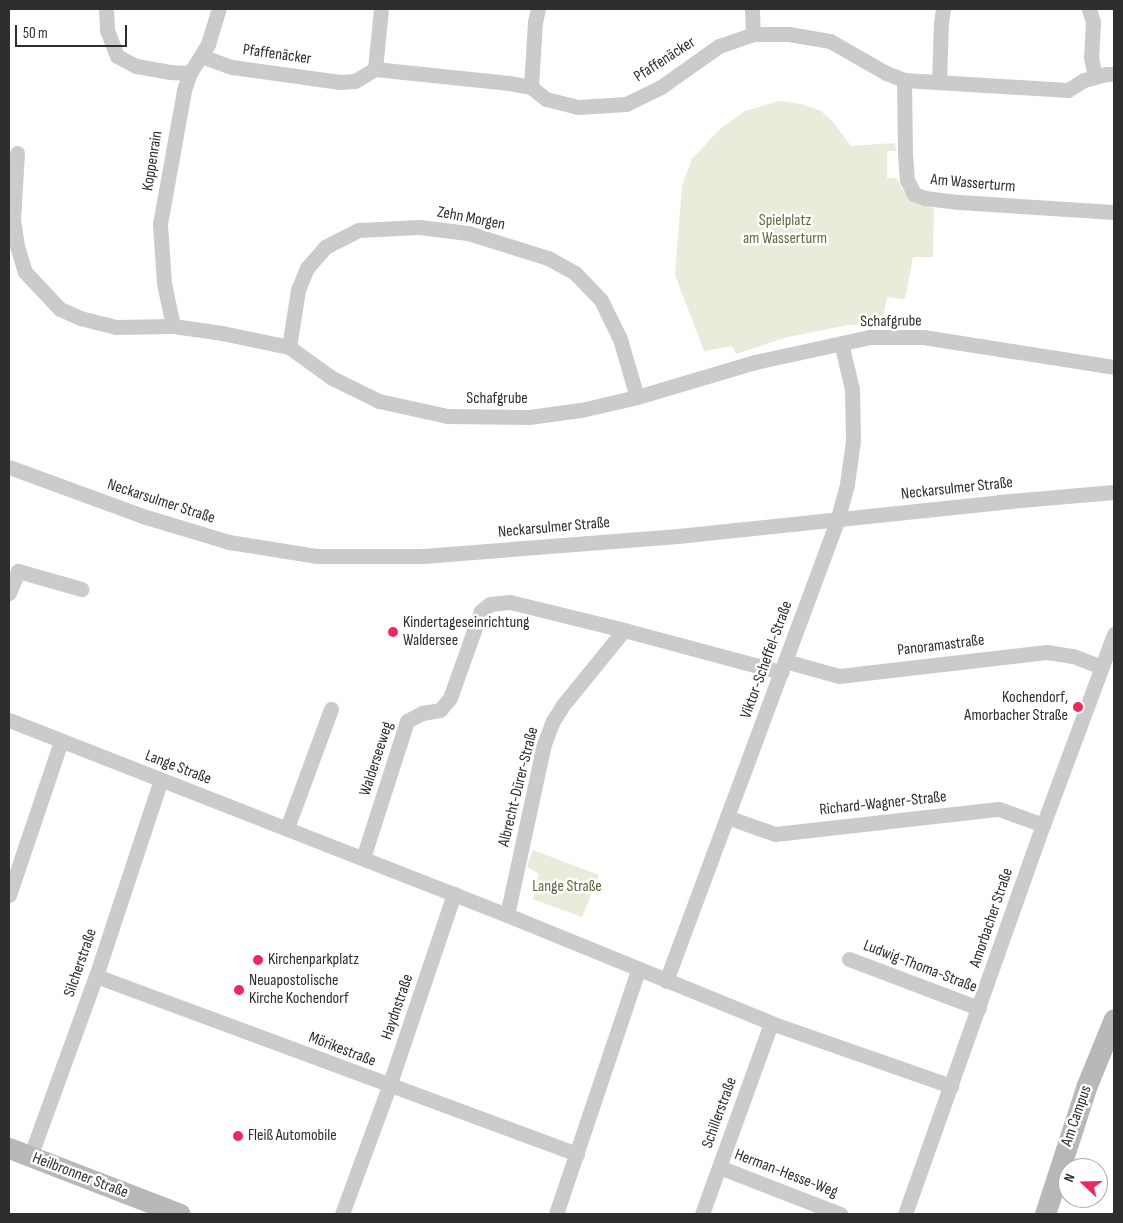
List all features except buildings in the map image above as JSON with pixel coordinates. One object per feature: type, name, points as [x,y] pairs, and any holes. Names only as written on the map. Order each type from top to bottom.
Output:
[{"type":"street","points":[[106,9],[108,30],[117,56],[136,66],[169,72],[190,72]]},
{"type":"street","name":"Koppenrain","points":[[173,326],[164,282],[160,224],[182,97],[190,72],[208,44],[219,9]]},
{"type":"street","points":[[375,69],[381,9]]},
{"type":"street","points":[[531,87],[535,22],[538,9]]},
{"type":"street","points":[[752,9],[753,34]]},
{"type":"street","points":[[939,82],[940,23],[943,9]]},
{"type":"street","points":[[1089,9],[1093,22],[1091,57],[1095,77]]},
{"type":"street","name":"Pfaffenäcker","points":[[201,56],[232,66],[340,82],[355,81],[375,69],[531,87],[546,99],[578,107],[626,104],[661,87],[692,63],[719,46],[753,34],[789,34],[830,41],[886,74],[904,80],[1068,90],[1084,80],[1106,74],[1114,74]]},
{"type":"street","name":"Am Wasserturm","points":[[904,80],[904,153],[908,180],[914,194],[925,198],[959,202],[1114,212]]},
{"type":"street","name":"Schafgrube","points":[[17,154],[13,220],[17,246],[25,272],[44,295],[60,309],[80,318],[116,327],[173,326],[222,332],[289,347],[332,378],[380,401],[447,416],[529,417],[581,410],[637,397],[756,362],[870,337],[923,337],[1114,367]]},
{"type":"street","name":"Zehn Morgen","points":[[289,347],[298,290],[307,268],[325,247],[359,230],[420,227],[468,233],[548,258],[575,273],[600,300],[620,339],[637,397]]},
{"type":"street","name":"Viktor-Scheffel-Straße","points":[[666,981],[838,518],[847,484],[853,441],[852,389],[841,343]]},
{"type":"street","name":"Neckarsulmer Straße","points":[[9,467],[146,517],[229,542],[316,556],[423,556],[678,536],[838,518],[1114,492]]},
{"type":"street","points":[[9,593],[18,571],[81,588]]},
{"type":"street","name":"Panoramastraße","points":[[482,611],[490,604],[510,602],[783,667],[839,676],[1047,652],[1074,656],[1102,667]]},
{"type":"street","name":"Walderseeweg","points":[[363,858],[406,721],[422,713],[440,710],[450,698],[482,611]]},
{"type":"street","name":"Albrecht-Dürer-Straße","points":[[507,915],[544,744],[553,721],[563,705],[624,630]]},
{"type":"street","name":"Amorbacher Straße","points":[[905,1214],[1043,825],[1113,640]]},
{"type":"street","points":[[287,828],[331,709]]},
{"type":"street","name":"Lange Straße","points":[[9,720],[507,915],[771,1023],[951,1086]]},
{"type":"street","points":[[9,895],[60,741]]},
{"type":"street","name":"Silcherstraße","points":[[30,1157],[96,976],[161,780]]},
{"type":"street","name":"Richard-Wagner-Straße","points":[[727,817],[775,834],[999,808],[1043,825]]},
{"type":"street","name":"Haydnstraße","points":[[342,1214],[389,1086],[454,894]]},
{"type":"street","name":"Ludwig-Thoma-Straße","points":[[849,958],[979,1008]]},
{"type":"street","points":[[556,1214],[638,970]]},
{"type":"street","name":"Mörikestraße","points":[[96,976],[577,1154]]},
{"type":"street","name":"Am Campus","points":[[1044,1214],[1087,1085],[1114,1019]]},
{"type":"street","name":"Schillerstraße","points":[[702,1214],[771,1023]]},
{"type":"street","name":"Heilbronner Straße","points":[[9,1148],[180,1214]]},
{"type":"street","name":"Herman-Hesse-Weg","points":[[719,1167],[840,1214]]},
{"type":"green space","name":"Spielplatz am Wasserturm","points":[[779,101],[802,104],[821,111],[833,122],[851,146],[894,143],[897,151],[887,151],[887,178],[897,178],[902,189],[913,202],[934,208],[933,257],[913,257],[905,299],[887,297],[882,323],[848,325],[788,337],[736,354],[732,346],[704,351],[675,275],[682,186],[692,159],[721,128],[745,111]]},
{"type":"green space","name":"Lange Straße","points":[[533,850],[599,875],[582,917],[533,899],[539,874],[527,867]]},
{"type":"place","name":"Kindertageseinrichtung Waldersee","points":[[393,632]]},
{"type":"place","name":"Kochendorf, Amorbacher Straße","points":[[1078,707]]},
{"type":"place","name":"Kirchenparkplatz","points":[[258,960]]},
{"type":"place","name":"Neuapostolische Kirche Kochendorf","points":[[239,990]]},
{"type":"place","name":"Fleiß Automobile","points":[[238,1136]]}]
